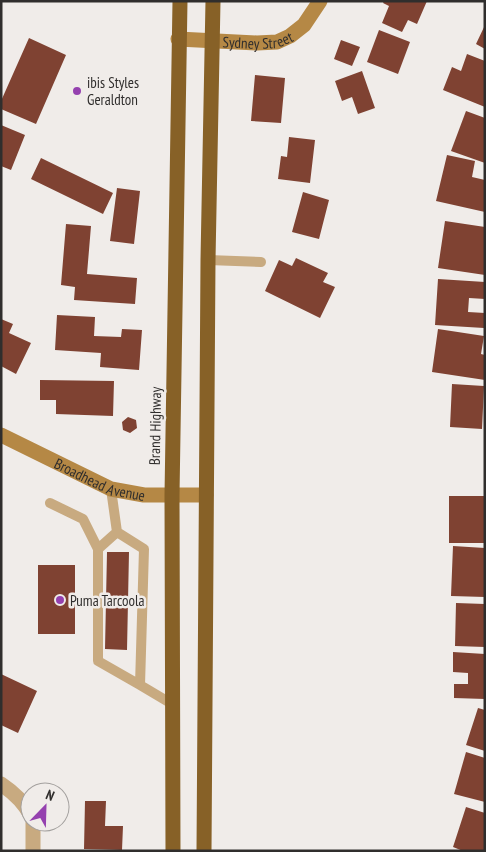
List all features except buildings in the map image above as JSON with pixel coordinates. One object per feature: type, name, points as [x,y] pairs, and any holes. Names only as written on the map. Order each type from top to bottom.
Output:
[{"type":"highway","name":"Brand Highway","points":[[173,851],[172,495],[180,1]]},
{"type":"highway","points":[[204,851],[208,260],[213,1]]},
{"type":"street","name":"Sydney Street","points":[[178,38],[257,43],[276,42],[290,36],[304,25],[320,1]]},
{"type":"street","name":"Broadhead Avenue","points":[[1,435],[111,489],[144,495],[206,495]]},
{"type":"street","points":[[1,784],[20,799]]},
{"type":"street","points":[[33,832],[33,851]]},
{"type":"lane","points":[[208,260],[261,262]]},
{"type":"lane","points":[[111,489],[117,532],[144,549],[140,685]]},
{"type":"lane","points":[[50,503],[83,520],[98,550],[98,661],[172,704]]},
{"type":"lane","points":[[98,550],[117,532]]},
{"type":"place","name":"ibis Styles Geraldton","points":[[77,91]]},
{"type":"place","name":"Puma Tarcoola","points":[[60,600]]}]
